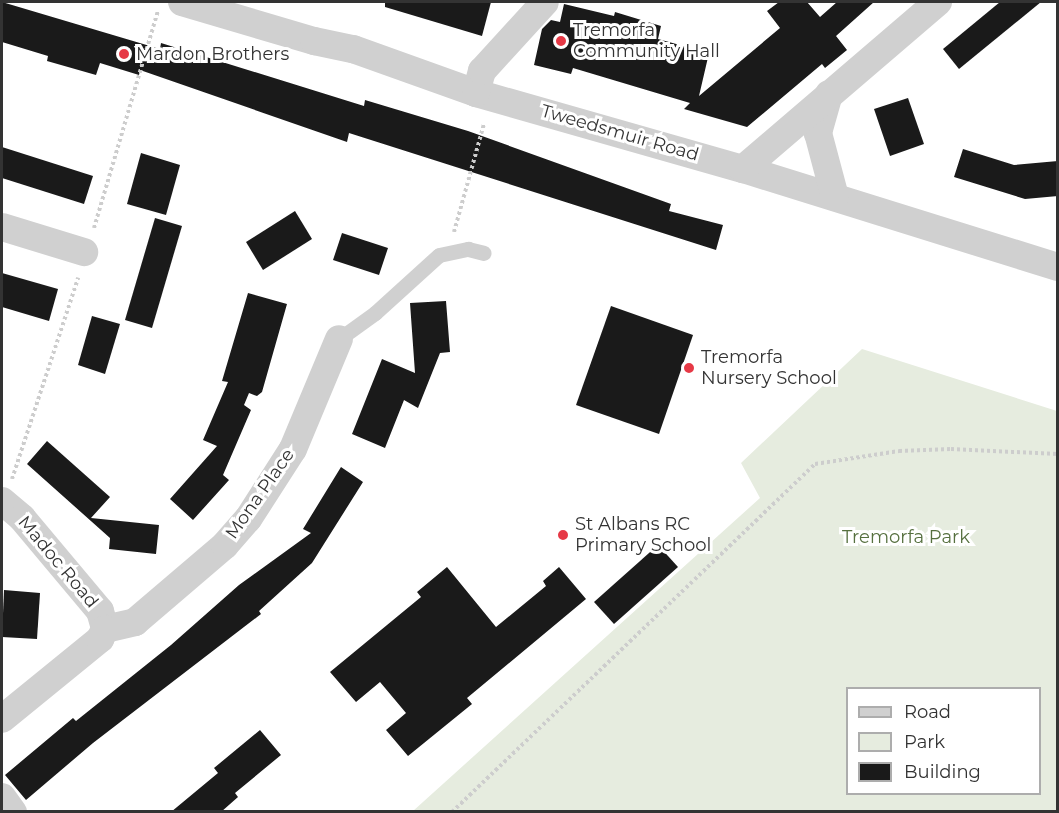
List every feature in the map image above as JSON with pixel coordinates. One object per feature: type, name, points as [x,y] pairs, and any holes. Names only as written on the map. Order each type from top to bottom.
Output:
[{"type":"street","points":[[483,95],[482,71],[545,2]]},
{"type":"street","points":[[743,169],[938,2]]},
{"type":"street","name":"Tweedsmuir Road","points":[[196,4],[369,54],[483,95],[743,169],[1058,267]]},
{"type":"street","points":[[829,94],[818,133],[835,197]]},
{"type":"street","points":[[2,227],[84,252]]},
{"type":"street","name":"Mona Place","points":[[105,629],[135,622],[225,545],[248,519],[293,449],[339,339]]},
{"type":"street","name":"Madoc Road","points":[[3,501],[99,611],[105,629]]},
{"type":"street","points":[[2,719],[100,639],[105,629]]},
{"type":"street","points":[[2,797],[13,812]]},
{"type":"lane","points":[[339,339],[449,250],[484,253]]},
{"type":"path","points":[[3,501],[84,252],[160,2]]},
{"type":"path","points":[[449,250],[483,95]]},
{"type":"path","points":[[452,812],[815,464],[899,452],[951,449],[1058,454]]},
{"type":"green space","name":"Tremorfa Park","points":[[862,349],[1057,411],[1057,811],[413,811],[760,498],[741,463]]},
{"type":"building","points":[[2,2],[160,49],[161,43],[364,106],[365,100],[468,131],[671,204],[669,211],[723,225],[716,250],[349,133],[347,142],[140,70],[139,75],[100,63],[96,75],[47,61],[48,56],[2,42]]},
{"type":"building","points":[[385,2],[491,2],[482,36],[385,7]]},
{"type":"building","points":[[779,2],[807,2],[820,17],[837,2],[874,2],[836,36],[847,50],[825,68],[822,64],[747,127],[684,109],[690,103],[573,68],[571,74],[534,65],[542,29],[551,20],[560,22],[564,4],[614,16],[615,12],[661,26],[658,39],[709,53],[699,96],[780,28],[767,11]]},
{"type":"building","points":[[1000,2],[1041,2],[959,69],[943,49]]},
{"type":"building","points":[[908,98],[924,144],[890,156],[874,109]]},
{"type":"building","points":[[2,147],[93,176],[84,204],[2,178]]},
{"type":"building","points":[[963,149],[1014,165],[1058,161],[1058,196],[1025,199],[954,177]]},
{"type":"building","points":[[141,153],[180,165],[166,215],[127,204]]},
{"type":"building","points":[[295,211],[312,239],[263,270],[246,242]]},
{"type":"building","points":[[155,218],[182,226],[152,328],[125,320]]},
{"type":"building","points":[[342,233],[388,248],[379,275],[333,260]]},
{"type":"building","points":[[2,273],[58,289],[49,321],[2,307]]},
{"type":"building","points":[[248,293],[287,304],[262,392],[257,396],[249,393],[244,405],[251,410],[223,475],[229,480],[193,520],[170,499],[217,446],[203,440],[228,382],[222,381]]},
{"type":"building","points":[[446,301],[450,352],[440,353],[418,408],[404,400],[385,448],[352,434],[382,359],[415,373],[410,303]]},
{"type":"building","points":[[611,306],[693,335],[659,434],[576,405]]},
{"type":"building","points":[[92,316],[120,324],[105,374],[78,365]]},
{"type":"building","points":[[47,441],[110,497],[91,518],[159,525],[156,554],[109,549],[110,538],[27,464]]},
{"type":"building","points":[[341,467],[363,482],[312,563],[259,611],[261,614],[93,743],[26,800],[5,775],[73,718],[76,721],[171,645],[239,585],[311,533],[303,529]]},
{"type":"building","points":[[658,545],[678,567],[614,624],[594,602]]},
{"type":"building","points":[[447,567],[496,627],[546,586],[543,581],[559,567],[586,599],[467,698],[472,704],[408,756],[386,730],[406,713],[380,682],[356,702],[330,672],[421,597],[417,592]]},
{"type":"building","points":[[4,590],[40,593],[37,639],[2,637]]},
{"type":"building","points":[[260,730],[281,755],[235,793],[238,797],[221,812],[171,812],[218,773],[214,768]]},
{"type":"place","name":"Tremorfa Community Hall","points":[[561,41]]},
{"type":"place","name":"Mardon Brothers","points":[[124,54]]},
{"type":"place","name":"Tremorfa Nursery School","points":[[689,368]]},
{"type":"place","name":"St Albans RC Primary School","points":[[563,535]]}]
